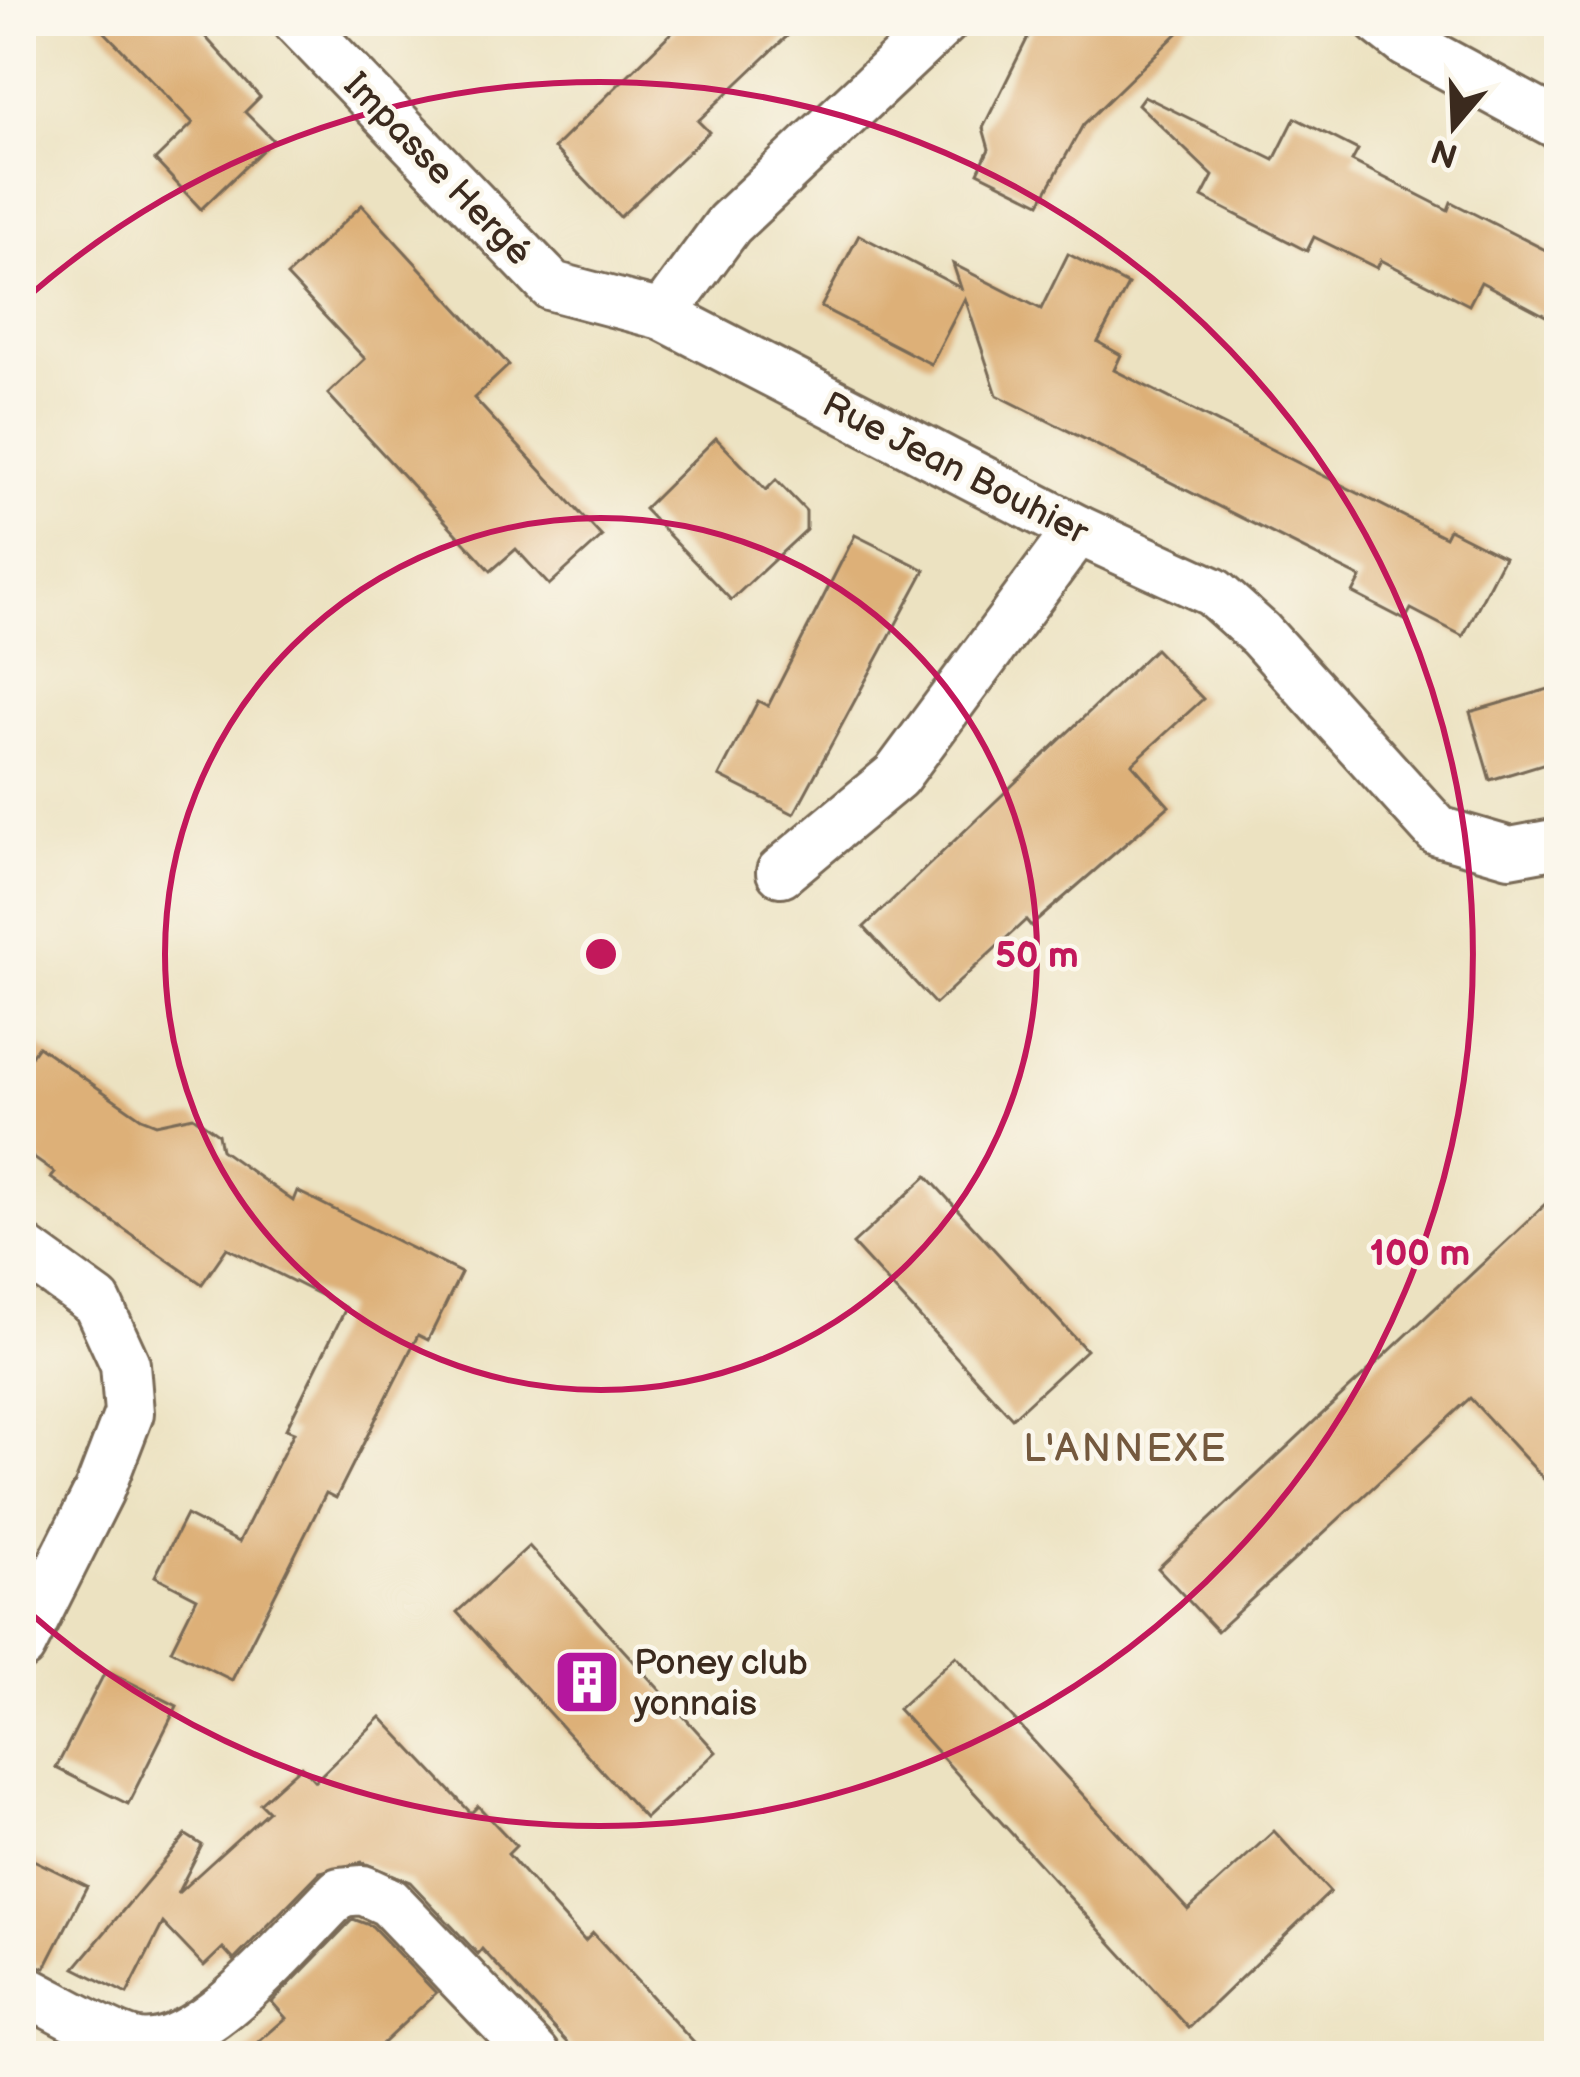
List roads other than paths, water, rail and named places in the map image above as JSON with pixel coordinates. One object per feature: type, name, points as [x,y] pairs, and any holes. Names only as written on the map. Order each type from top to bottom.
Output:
[{"type":"street","name":"Impasse Hergé","points":[[297,21],[552,286],[662,315]]},
{"type":"street","points":[[662,315],[730,224],[944,21]]},
{"type":"street","points":[[1379,21],[1407,43],[1559,125]]},
{"type":"street","name":"Rue Jean Bouhier","points":[[662,315],[1078,530],[1213,592],[1260,634],[1438,831],[1510,852],[1559,843]]},
{"type":"street","points":[[781,872],[896,776],[1078,530]]},
{"type":"street","points":[[21,1248],[97,1303],[125,1364],[129,1414],[99,1492],[21,1646]]},
{"type":"street","points":[[21,1988],[138,2044],[174,2039],[204,2024],[340,1892],[363,1890],[389,1902],[536,2056]]},
{"type":"place","name":"Poney club yonnais","points":[[587,1682]]},
{"type":"district","name":"L'ANNEXE","points":[[1126,1447]]}]
